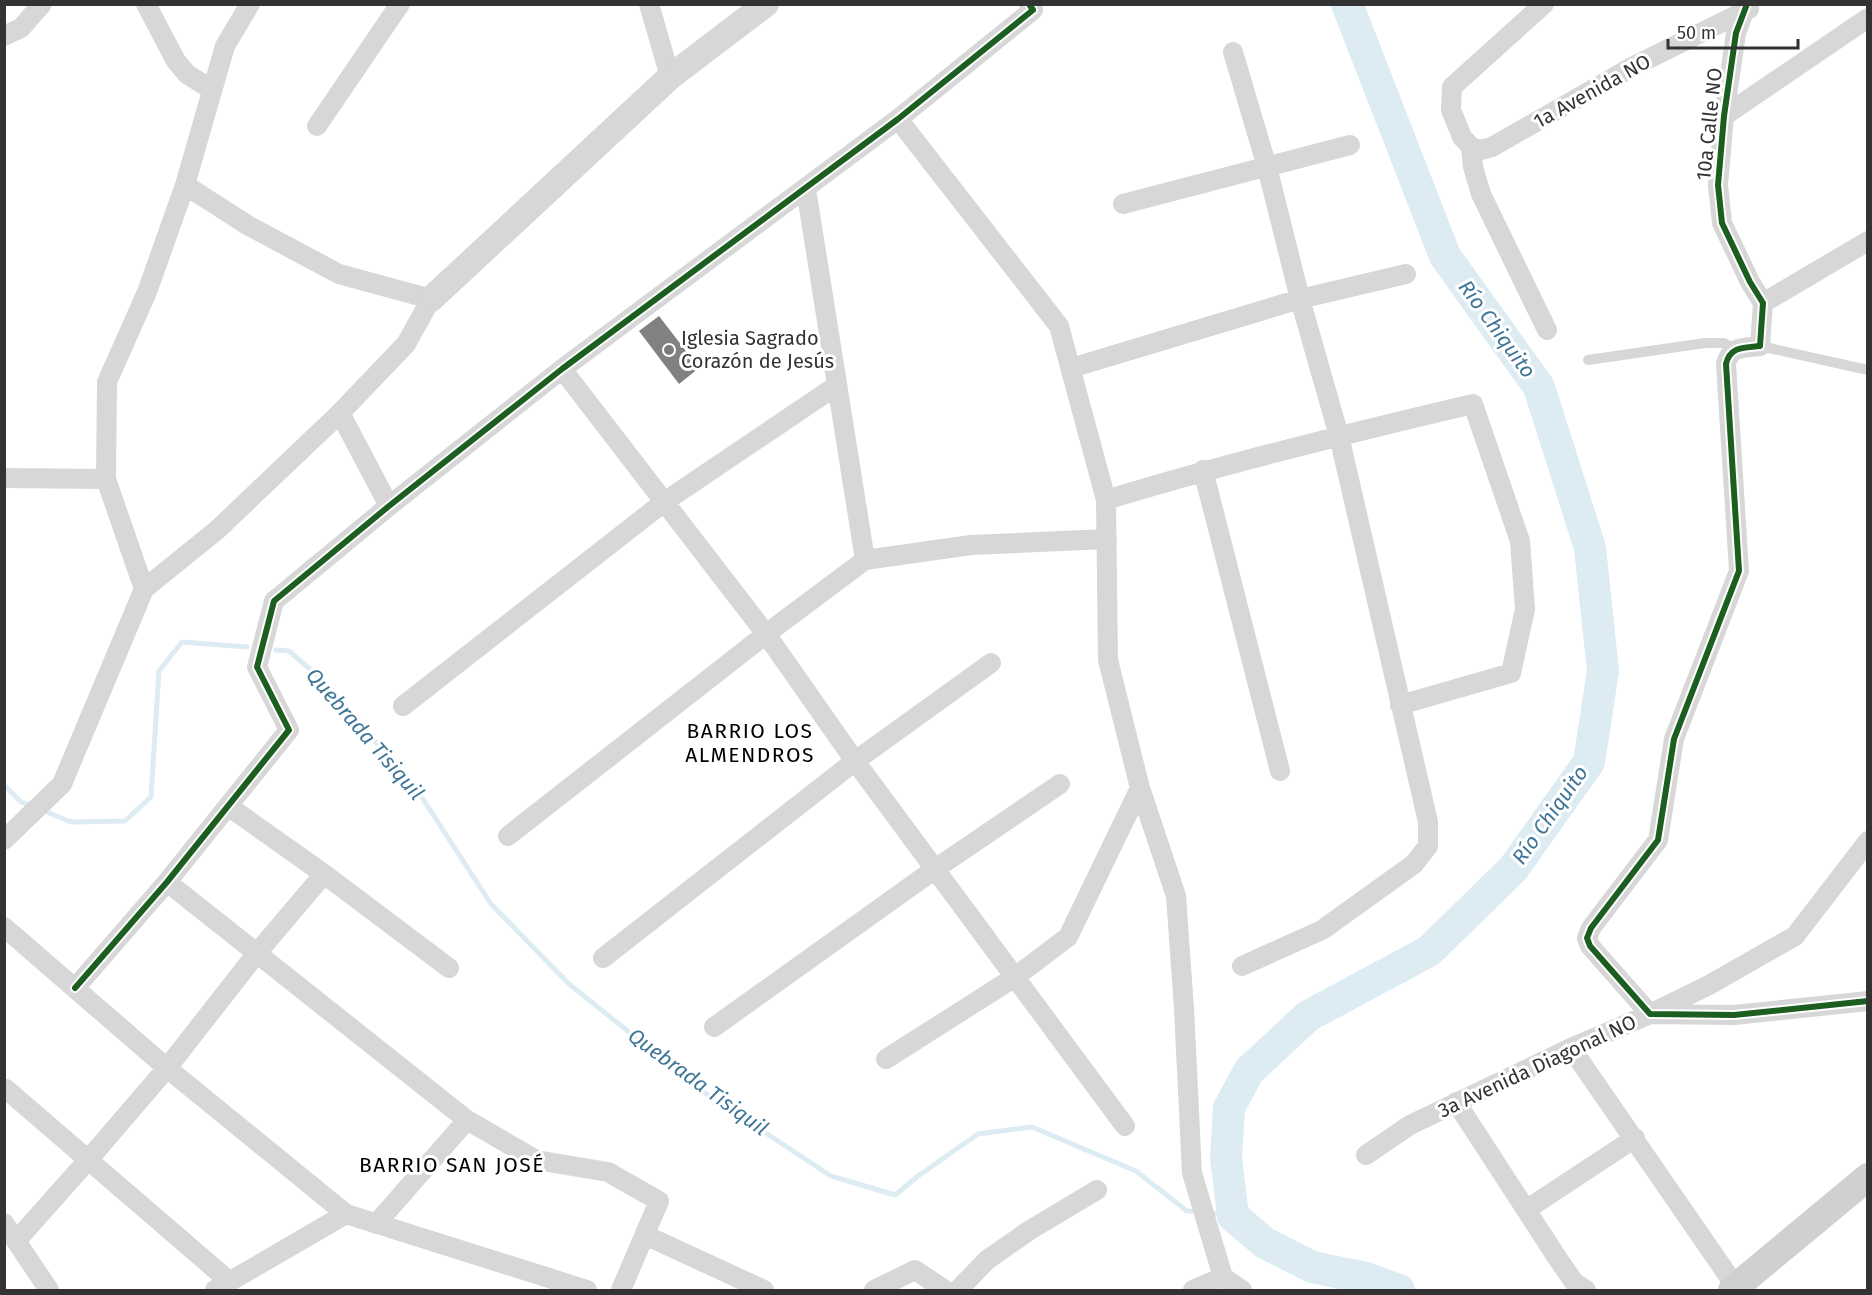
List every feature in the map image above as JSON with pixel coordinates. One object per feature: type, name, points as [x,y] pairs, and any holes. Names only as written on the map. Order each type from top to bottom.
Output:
[{"type":"main road","points":[[1734,1289],[1868,1177]]},
{"type":"street","points":[[4,36],[21,28],[42,4]]},
{"type":"street","points":[[146,4],[176,61],[187,74],[212,90]]},
{"type":"street","points":[[144,590],[106,479],[106,382],[147,292],[185,185],[225,46],[250,4]]},
{"type":"street","points":[[317,126],[400,4]]},
{"type":"street","points":[[649,4],[670,77]]},
{"type":"street","points":[[4,840],[62,784],[144,590],[217,531],[340,413],[406,344],[431,299],[670,77],[766,4]]},
{"type":"street","points":[[1544,4],[1452,87],[1451,110],[1462,136],[1471,147],[1473,167],[1481,194],[1547,330]]},
{"type":"street","points":[[75,988],[167,882],[289,730],[257,667],[274,601],[389,506],[562,369],[898,119],[1034,6]]},
{"type":"street","name":"10a Calle NO","points":[[1749,7],[1736,33],[1724,116],[1718,185],[1722,223],[1750,282],[1763,303]]},
{"type":"street","name":"1a Avenida NO","points":[[1471,147],[1481,150],[1492,147],[1632,67],[1749,7]]},
{"type":"street","points":[[1724,116],[1868,18]]},
{"type":"street","points":[[1233,52],[1268,166],[1300,299],[1339,435],[1428,822],[1428,846],[1414,864],[1322,930],[1242,966]]},
{"type":"street","points":[[898,119],[1059,326],[1106,500],[1108,660],[1140,788],[1176,896],[1192,1173],[1223,1277],[1242,1290]]},
{"type":"street","points":[[1123,204],[1350,145]]},
{"type":"street","points":[[185,185],[249,226],[339,274],[431,299]]},
{"type":"street","points":[[806,189],[864,560]]},
{"type":"street","points":[[1868,241],[1763,303],[1760,346],[1734,349],[1728,356],[1726,364],[1739,571],[1674,739],[1658,840],[1591,928],[1587,938],[1590,946],[1650,1014],[1734,1015],[1868,1002]]},
{"type":"street","points":[[1071,368],[1300,299],[1406,274]]},
{"type":"street","points":[[562,369],[766,634],[855,761],[1125,1126]]},
{"type":"street","points":[[403,706],[664,502],[836,386]]},
{"type":"street","points":[[1106,500],[1203,470],[1473,404],[1520,541],[1525,609],[1511,673],[1400,705]]},
{"type":"street","points":[[340,413],[389,506]]},
{"type":"street","points":[[1203,470],[1280,771]]},
{"type":"street","points":[[4,478],[106,479]]},
{"type":"street","points":[[508,836],[864,560],[970,545],[1107,539]]},
{"type":"street","points":[[603,958],[855,761],[991,663]]},
{"type":"street","points":[[714,1026],[935,869],[1060,784]]},
{"type":"street","points":[[886,1059],[1015,977],[1068,937],[1140,788]]},
{"type":"street","points":[[228,806],[324,874],[449,968]]},
{"type":"street","name":"3a Avenida Diagonal NO","points":[[1366,1155],[1410,1125],[1455,1102],[1650,1014],[1709,985],[1795,936],[1868,841]]},
{"type":"street","points":[[16,1241],[167,1068],[257,953],[324,874]]},
{"type":"street","points":[[167,882],[467,1120],[536,1160],[608,1172],[659,1201],[621,1290]]},
{"type":"street","points":[[4,927],[167,1068],[346,1214],[587,1290]]},
{"type":"street","points":[[1571,1048],[1635,1138],[1734,1289]]},
{"type":"street","points":[[6,1089],[88,1160],[222,1286],[346,1214]]},
{"type":"street","points":[[1455,1102],[1574,1282],[1586,1290]]},
{"type":"street","points":[[376,1224],[467,1120]]},
{"type":"street","points":[[1527,1210],[1635,1138]]},
{"type":"street","points":[[958,1290],[996,1254],[1030,1230],[1097,1190]]},
{"type":"street","points":[[4,1223],[49,1290]]},
{"type":"street","points":[[645,1235],[764,1290]]},
{"type":"street","points":[[874,1290],[915,1270],[945,1290]]},
{"type":"street","points":[[1193,1290],[1223,1277]]},
{"type":"lane","points":[[1588,360],[1705,344],[1724,343],[1734,349]]},
{"type":"lane","points":[[1760,346],[1868,370]]},
{"type":"building","name":"Iglesia Sagrado Corazón de Jesús","points":[[659,316],[699,368],[679,384],[639,331]]},
{"type":"waterway","name":"Río Chiquito","points":[[1347,4],[1445,256],[1539,387],[1590,548],[1603,671],[1589,762],[1513,869],[1429,951],[1308,1016],[1249,1071],[1229,1108],[1226,1158],[1233,1216],[1265,1243],[1312,1267],[1366,1278],[1399,1290]]},
{"type":"waterway","name":"Quebrada Tisiquil","points":[[42,810],[71,822],[125,821],[151,797],[159,671],[182,642],[247,647]]},
{"type":"waterway","name":"Quebrada Tisiquil","points":[[276,650],[289,651],[327,684],[421,796],[491,904],[569,984],[705,1093],[831,1176],[895,1195],[978,1134],[1032,1127],[1136,1171],[1187,1211],[1200,1212]]},
{"type":"waterway","name":"Quebrada Tisiquil","points":[[4,785],[21,802],[34,807]]},
{"type":"waterway","name":"Quebrada Tisiquil","points":[[1209,1213],[1233,1216]]},
{"type":"cycle path","points":[[75,988],[167,882],[289,730],[257,667],[274,601],[389,506],[562,369],[898,119],[1033,10],[1029,4]]},
{"type":"cycle path","points":[[1747,4],[1736,33],[1724,116],[1718,185],[1722,223],[1750,282],[1763,303],[1760,346],[1734,351],[1726,364],[1739,571],[1674,739],[1658,840],[1591,928],[1587,938],[1590,946],[1650,1014],[1734,1015],[1868,1001]]},
{"type":"place","name":"Iglesia Sagrado Corazón de Jesús","points":[[669,350]]},
{"type":"district","name":"BARRIO LOS ALMENDROS","points":[[750,743]]},
{"type":"district","name":"BARRIO SAN JOSÉ","points":[[452,1165]]}]
